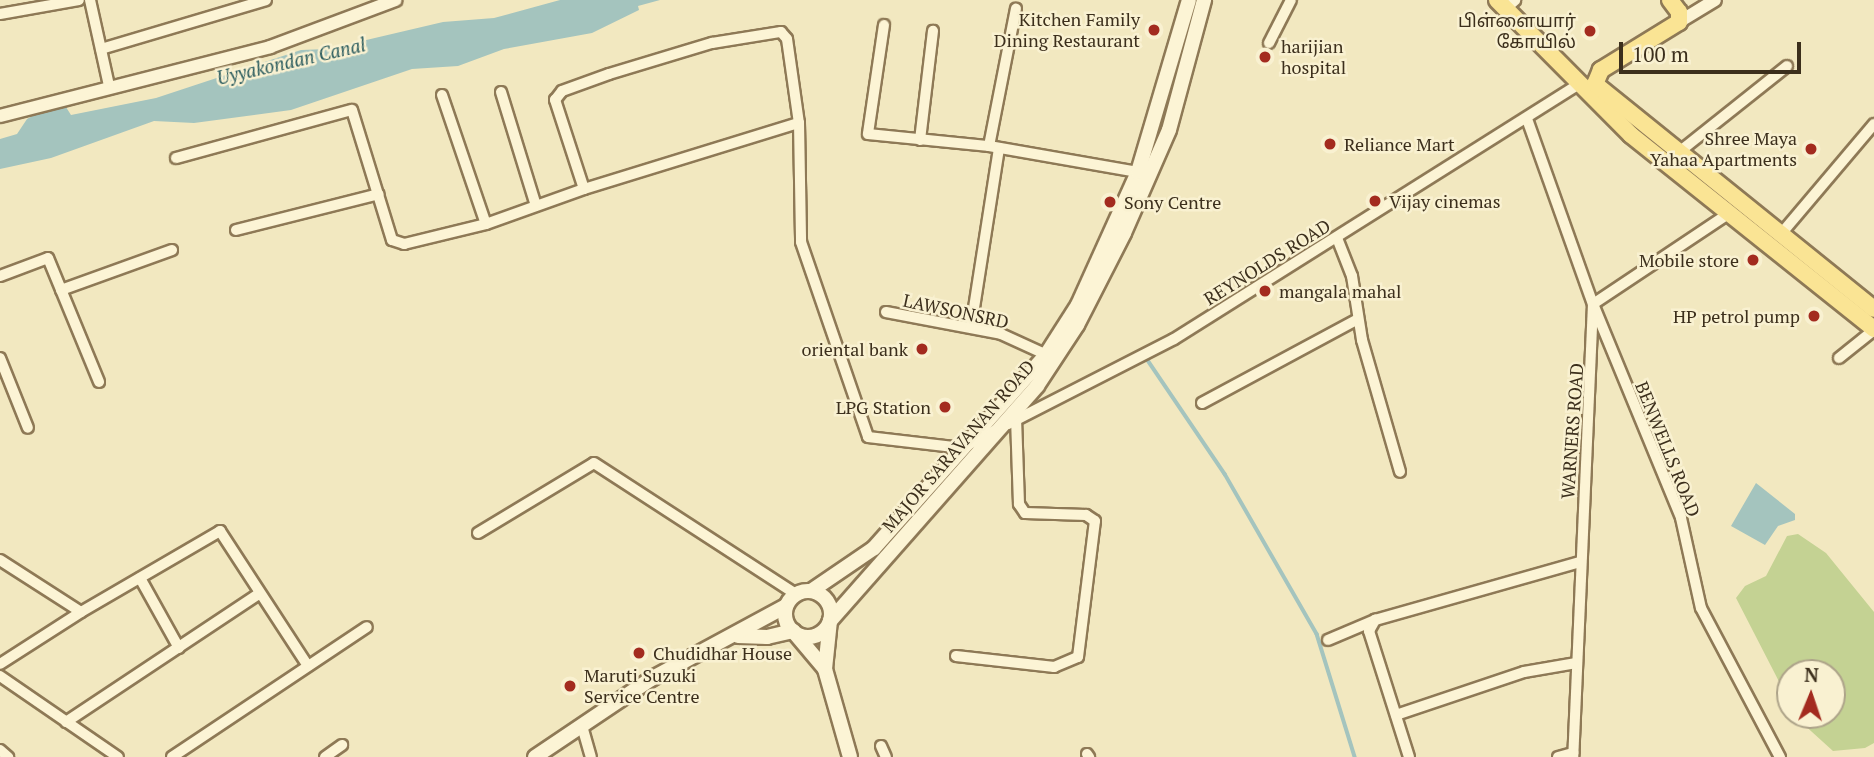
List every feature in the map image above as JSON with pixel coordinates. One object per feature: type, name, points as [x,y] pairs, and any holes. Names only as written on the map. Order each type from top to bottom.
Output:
[{"type":"main road","points":[[535,757],[651,679],[738,636],[768,613],[786,607],[796,594],[811,591],[863,558],[962,447],[1051,357],[1078,305],[1138,172],[1189,0]]},
{"type":"main road","name":"MAJOR SARAVANAN ROAD","points":[[830,621],[880,567],[996,430],[1097,290],[1150,176],[1168,130],[1204,0]]},
{"type":"main road","points":[[1670,0],[1679,12],[1679,22],[1595,77],[1595,84],[1874,309]]},
{"type":"main road","points":[[1506,2],[1578,85],[1631,135],[1874,330]]},
{"type":"main road","points":[[811,591],[829,603],[825,669],[850,757]]},
{"type":"main road","points":[[786,607],[787,623],[825,669]]},
{"type":"main road","points":[[738,636],[768,637],[793,631],[810,636],[830,621]]},
{"type":"street","points":[[0,14],[79,0]]},
{"type":"street","points":[[90,0],[109,86]]},
{"type":"street","points":[[101,49],[266,0]]},
{"type":"street","points":[[0,116],[270,47],[396,0]]},
{"type":"street","points":[[1269,43],[1291,0]]},
{"type":"street","points":[[1679,22],[1715,0]]},
{"type":"street","points":[[971,327],[994,147],[1016,9]]},
{"type":"street","points":[[884,25],[868,134],[994,147],[1138,172]]},
{"type":"street","points":[[920,140],[933,31]]},
{"type":"street","points":[[584,189],[555,100],[562,91],[712,43],[781,32],[787,39],[799,124],[800,242],[840,347],[862,428],[877,441],[962,447]]},
{"type":"street","points":[[1679,152],[1787,66]]},
{"type":"street","name":"REYNOLDS ROAD","points":[[962,447],[1174,339],[1578,85]]},
{"type":"street","points":[[500,92],[536,206]]},
{"type":"street","points":[[442,95],[486,224]]},
{"type":"street","points":[[176,158],[352,110],[392,240],[398,243],[486,224],[584,189],[799,124]]},
{"type":"street","name":"WARNERS ROAD","points":[[1527,119],[1593,304],[1573,755]]},
{"type":"street","points":[[1781,234],[1874,124]]},
{"type":"street","points":[[236,230],[379,194]]},
{"type":"street","points":[[1593,304],[1742,203]]},
{"type":"street","points":[[1336,238],[1352,276],[1359,319],[1400,472]]},
{"type":"street","points":[[61,289],[172,250]]},
{"type":"street","points":[[0,276],[48,258],[99,382]]},
{"type":"street","name":"BENWELLS ROAD","points":[[1593,304],[1681,518],[1701,608],[1780,757]]},
{"type":"street","name":"LAWSONSRD","points":[[886,312],[1001,334],[1051,357]]},
{"type":"street","points":[[1202,402],[1359,319]]},
{"type":"street","points":[[1839,358],[1874,330]]},
{"type":"street","points":[[0,358],[28,428]]},
{"type":"street","points":[[956,656],[1054,667],[1077,657],[1095,521],[1086,515],[1025,513],[1019,504],[1016,420]]},
{"type":"street","points":[[478,533],[594,463],[796,594]]},
{"type":"street","points":[[0,664],[81,612],[220,531],[257,595],[308,666]]},
{"type":"street","points":[[0,560],[81,612]]},
{"type":"street","points":[[1328,640],[1375,620],[1580,562]]},
{"type":"street","points":[[140,579],[179,648]]},
{"type":"street","points":[[66,722],[257,595]]},
{"type":"street","points":[[1375,620],[1369,631],[1409,757]]},
{"type":"street","points":[[172,757],[367,626]]},
{"type":"street","points":[[1396,715],[1524,672],[1576,663]]},
{"type":"street","points":[[0,676],[118,757]]},
{"type":"street","points":[[582,726],[592,757]]},
{"type":"street","points":[[325,757],[342,745]]},
{"type":"street","points":[[881,746],[886,757]]},
{"type":"street","points":[[0,751],[8,757]]},
{"type":"street","points":[[1558,757],[1573,755]]},
{"type":"green space","points":[[1798,534],[1826,553],[1874,612],[1874,743],[1865,748],[1833,751],[1809,729],[1846,729],[1846,659],[1776,659],[1776,676],[1736,598],[1745,586],[1766,576],[1787,536]]},
{"type":"water","name":"Uyyakondan Canal","points":[[560,0],[660,0],[638,6],[639,10],[592,33],[504,49],[458,66],[412,69],[291,110],[194,123],[154,121],[51,158],[0,169],[0,139],[17,134],[27,119],[45,109],[64,104],[71,115],[156,98],[301,50],[328,49],[443,22],[494,18]]},
{"type":"water","points":[[1756,483],[1795,514],[1795,520],[1778,526],[1765,545],[1731,526]]},
{"type":"waterway","points":[[1145,356],[1225,474],[1317,634],[1355,757]]},
{"type":"place","name":"Kitchen Family Dining Restaurant","points":[[1154,30]]},
{"type":"place","name":"பிள்ளையார் கோயில்","points":[[1590,31]]},
{"type":"place","name":"harijian hospital","points":[[1265,57]]},
{"type":"place","name":"Reliance Mart","points":[[1330,144]]},
{"type":"place","name":"Shree Maya Yahaa Apartments","points":[[1811,149]]},
{"type":"place","name":"Vijay cinemas","points":[[1375,201]]},
{"type":"place","name":"Sony Centre","points":[[1110,202]]},
{"type":"place","name":"Mobile store","points":[[1753,260]]},
{"type":"place","name":"mangala mahal","points":[[1265,291]]},
{"type":"place","name":"HP petrol pump","points":[[1814,316]]},
{"type":"place","name":"oriental bank","points":[[922,349]]},
{"type":"place","name":"LPG Station","points":[[945,407]]},
{"type":"place","name":"Chudidhar House","points":[[639,653]]},
{"type":"place","name":"Maruti Suzuki Service Centre","points":[[570,686]]}]
